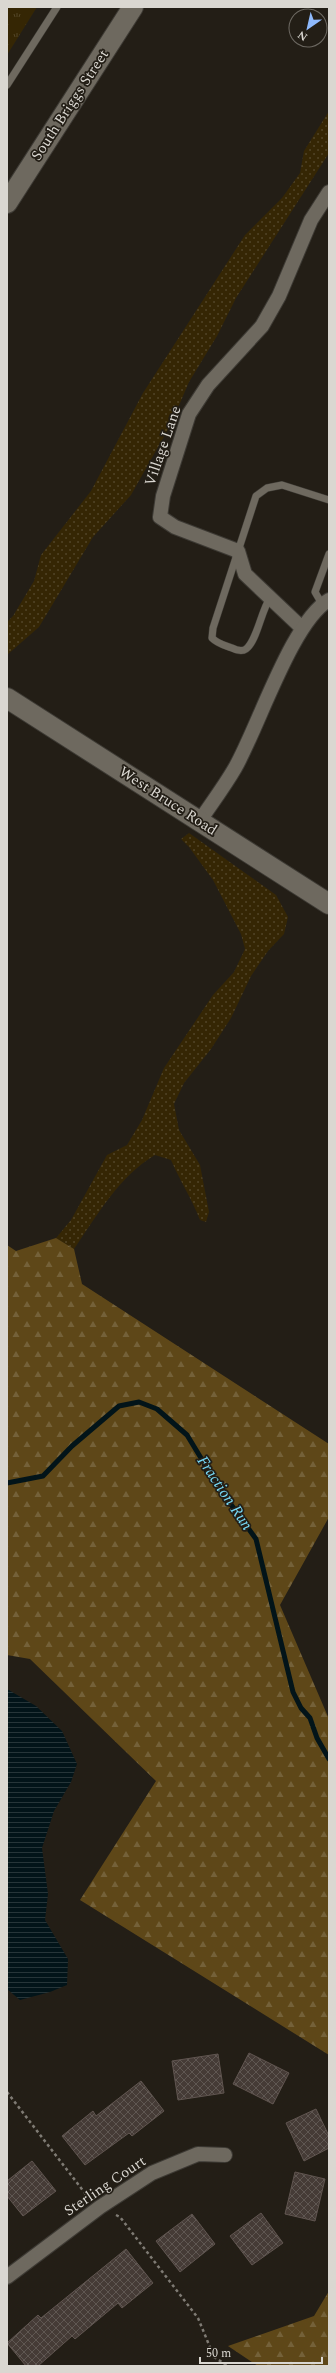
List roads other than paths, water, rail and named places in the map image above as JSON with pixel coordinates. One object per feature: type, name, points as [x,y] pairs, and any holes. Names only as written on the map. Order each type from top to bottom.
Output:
[{"type":"street","name":"South Briggs Street","points":[[7,203],[133,7]]},
{"type":"street","name":"Village Lane","points":[[238,551],[175,527],[160,517],[163,496],[189,414],[208,385],[262,326],[279,296],[311,220],[329,192]]},
{"type":"street","points":[[238,551],[245,574],[302,628]]},
{"type":"street","points":[[199,822],[235,768],[302,628],[325,602]]},
{"type":"street","name":"West Bruce Road","points":[[7,698],[329,904]]},
{"type":"street","name":"Sterling Court","points":[[9,2270],[100,2207],[158,2170],[198,2154],[225,2155]]},
{"type":"lane","points":[[7,85],[57,7]]},
{"type":"lane","points":[[270,598],[265,605],[252,642],[246,649],[240,651],[217,643],[212,638],[213,628],[256,496],[267,488],[282,485],[329,500]]},
{"type":"lane","points":[[325,602],[315,592],[329,554]]},
{"type":"waterway","name":"Fraction Run","points":[[7,1483],[43,1476],[72,1446],[119,1406],[139,1402],[157,1409],[187,1435],[204,1463],[206,1470],[256,1539],[293,1692],[301,1708],[310,1718],[317,1738],[329,1759]]}]
